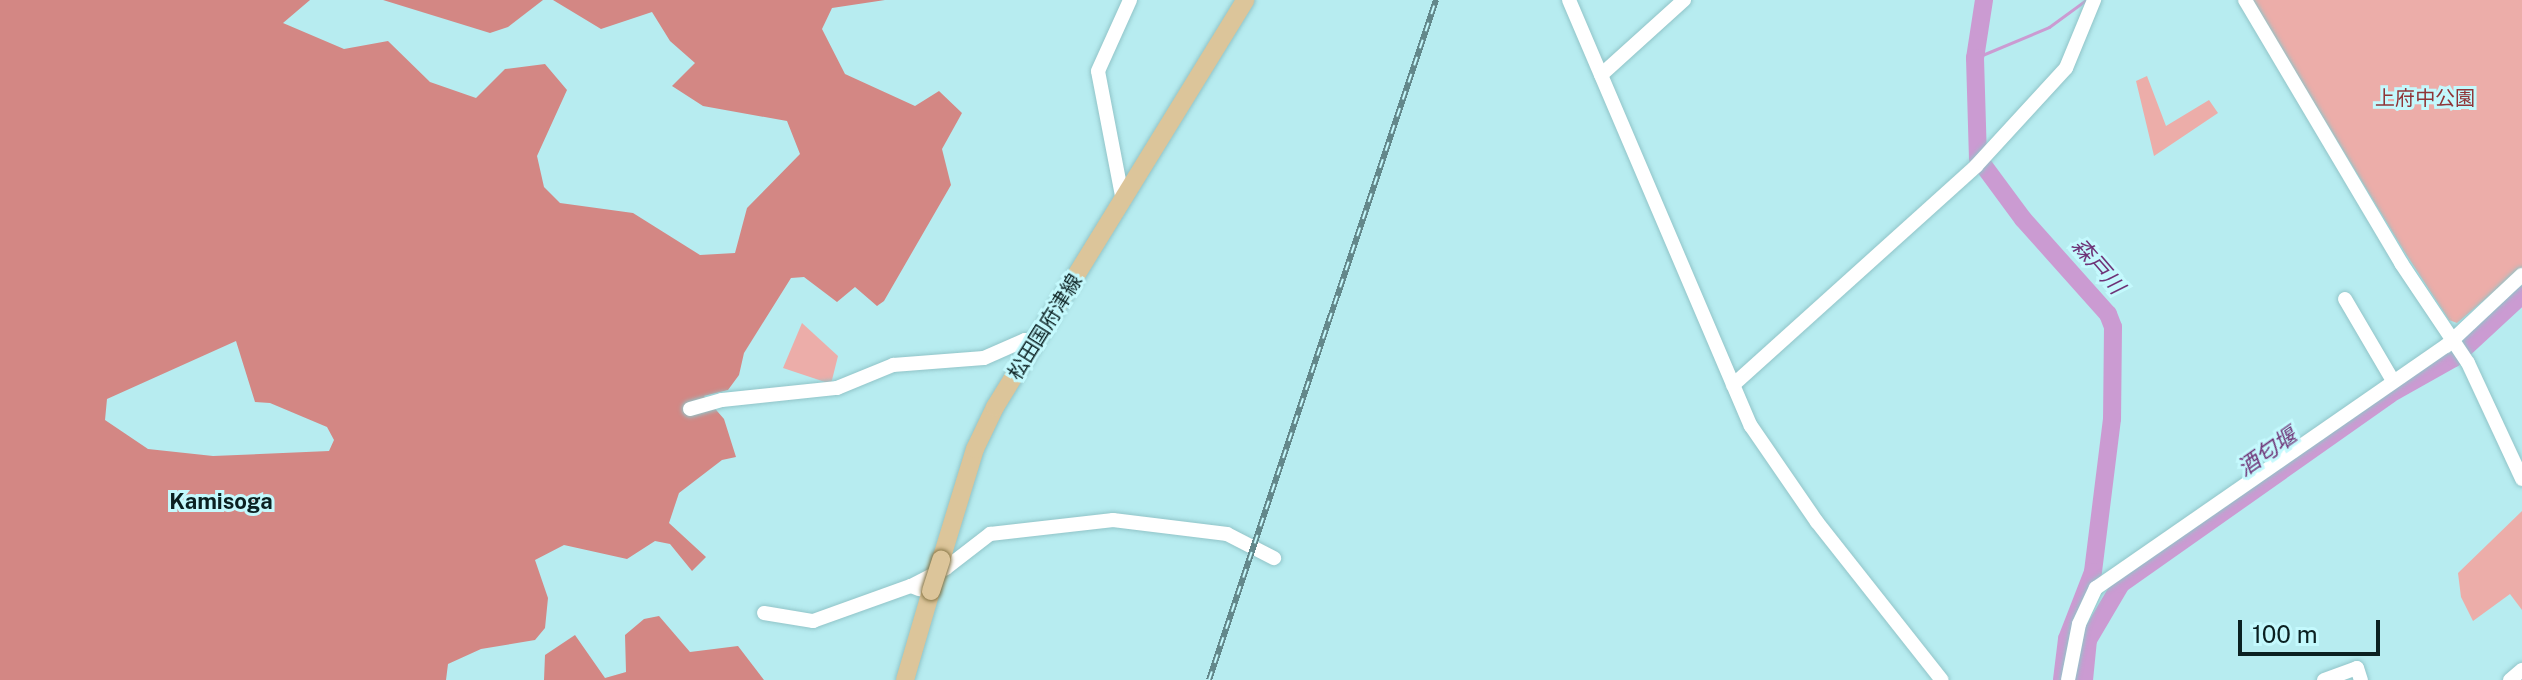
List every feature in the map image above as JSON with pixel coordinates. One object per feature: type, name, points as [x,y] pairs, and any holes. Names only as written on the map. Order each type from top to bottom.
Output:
[{"type":"main road","name":"松田国府津線","points":[[905,680],[979,440],[1245,0]]},
{"type":"street","points":[[1123,201],[1098,71],[1130,0]]},
{"type":"street","points":[[1569,0],[1733,385],[1774,464],[1942,680]]},
{"type":"street","points":[[1601,75],[1684,0]]},
{"type":"street","points":[[1733,385],[1980,162],[2066,68],[2094,0]]},
{"type":"street","points":[[2245,0],[2401,263],[2468,363],[2522,479]]},
{"type":"street","points":[[2068,680],[2079,624],[2096,588],[2392,379],[2446,346],[2451,338],[2522,275]]},
{"type":"street","points":[[2345,299],[2392,379]]},
{"type":"street","points":[[690,409],[722,400],[837,388],[893,365],[984,358],[1025,340],[1036,342]]},
{"type":"street","points":[[764,613],[813,621],[911,586],[946,568],[968,547],[990,534],[1113,520],[1227,534],[1274,558]]},
{"type":"street","points":[[949,532],[968,547]]},
{"type":"street","points":[[911,586],[931,592]]},
{"type":"street","points":[[2324,680],[2357,668],[2361,680]]},
{"type":"street","points":[[2510,680],[2522,670]]},
{"type":"green space","name":"上府中公園","points":[[2252,0],[2522,0],[2522,268],[2457,323],[2449,320],[2404,251]]},
{"type":"green space","points":[[2147,76],[2166,126],[2209,100],[2218,113],[2154,156],[2136,81]]},
{"type":"green space","points":[[802,323],[838,356],[831,384],[783,368]]},
{"type":"green space","points":[[2522,511],[2522,610],[2510,594],[2473,621],[2461,597],[2458,573]]},
{"type":"shaded area","points":[[0,0],[310,0],[283,23],[344,49],[388,41],[430,82],[476,98],[505,69],[545,64],[567,90],[537,156],[544,187],[560,203],[633,213],[700,255],[735,253],[747,208],[800,154],[787,121],[703,106],[672,86],[695,63],[670,41],[652,12],[601,29],[553,0],[885,0],[832,8],[822,29],[845,74],[915,106],[939,91],[962,113],[942,149],[951,185],[884,301],[877,306],[855,287],[837,302],[804,277],[791,278],[744,353],[739,375],[728,390],[704,396],[724,419],[736,457],[722,460],[679,493],[669,523],[706,557],[692,571],[670,544],[655,541],[627,559],[564,545],[535,560],[548,598],[545,628],[535,640],[481,649],[448,664],[446,680],[0,680]],"holes":[[[236,341],[255,402],[270,403],[327,427],[334,440],[329,451],[213,456],[148,449],[105,420],[107,399]]]},
{"type":"shaded area","points":[[383,0],[543,0],[508,27],[490,33]]},
{"type":"shaded area","points":[[659,616],[690,652],[738,646],[764,680],[544,680],[545,655],[575,635],[605,678],[626,672],[625,635],[644,619]]},
{"type":"waterway","name":"森戸川","points":[[1984,0],[1975,58],[1978,158],[2023,219],[2108,314],[2113,327],[2112,419],[2093,572],[2067,639],[2062,680]]},
{"type":"waterway","points":[[1975,58],[2049,27],[2086,0]]},
{"type":"waterway","name":"酒匂堰","points":[[2084,680],[2088,640],[2121,584],[2390,394],[2454,358],[2522,295]]},
{"type":"railway","points":[[1209,680],[1436,0]]},
{"type":"district","name":"Kamisoga","points":[[221,502]]}]
